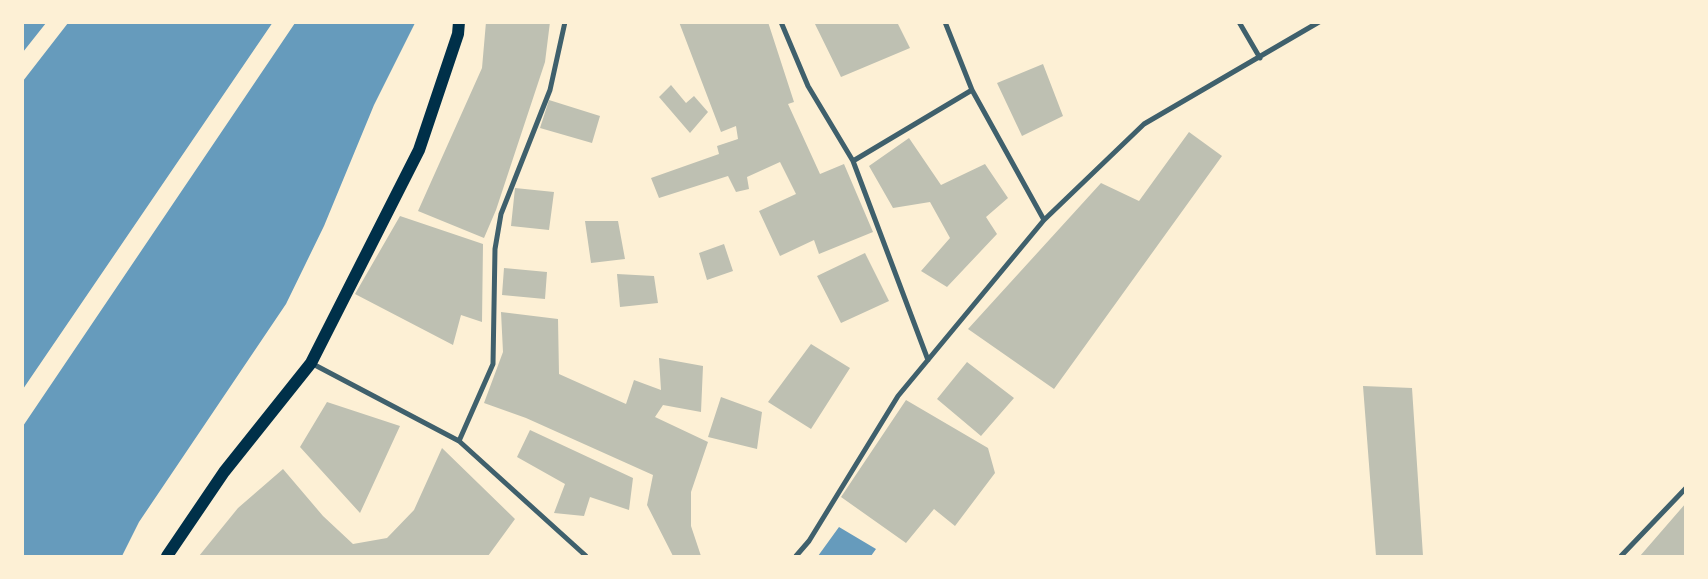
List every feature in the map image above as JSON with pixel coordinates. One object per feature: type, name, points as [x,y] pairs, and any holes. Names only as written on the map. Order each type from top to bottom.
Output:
[{"type":"main road","points":[[167,556],[224,472],[311,363],[419,150],[458,34],[459,22]]},
{"type":"street","points":[[459,441],[493,364],[495,249],[501,214],[550,90],[565,22]]},
{"type":"street","points":[[782,22],[808,86],[853,161],[928,360]]},
{"type":"street","points":[[945,22],[972,90],[1044,220]]},
{"type":"street","points":[[1239,22],[1260,58]]},
{"type":"street","points":[[796,556],[809,541],[898,396],[1044,220],[1144,124],[1319,22]]},
{"type":"street","points":[[853,161],[972,90]]},
{"type":"street","points":[[311,363],[459,441],[586,556]]},
{"type":"street","points":[[1620,556],[1686,488]]},
{"type":"water","points":[[22,23],[415,23],[374,105],[324,226],[286,304],[139,522],[122,556],[23,556]]},
{"type":"water","points":[[839,527],[876,549],[871,556],[818,556]]},
{"type":"pier","points":[[273,22],[295,23],[23,426],[23,389]]},
{"type":"pier","points":[[46,23],[68,23],[23,81],[23,52]]},
{"type":"building","points":[[486,22],[550,22],[545,62],[496,210],[484,238],[418,211],[482,68]]},
{"type":"building","points":[[679,22],[768,22],[794,102],[788,104],[820,174],[844,164],[873,232],[819,254],[814,240],[780,256],[759,211],[796,194],[780,162],[747,177],[749,189],[736,192],[728,176],[659,198],[651,178],[719,154],[717,146],[738,139],[736,126],[721,132]]},
{"type":"building","points":[[814,22],[897,22],[910,48],[841,77]]},
{"type":"building","points":[[1043,64],[1063,116],[1022,136],[997,83]]},
{"type":"building","points":[[671,85],[686,103],[694,96],[708,112],[690,133],[659,97]]},
{"type":"building","points":[[549,100],[600,116],[592,143],[540,128]]},
{"type":"building","points":[[1189,132],[1222,156],[1054,389],[968,329],[1101,183],[1139,201]]},
{"type":"building","points":[[909,138],[941,185],[985,164],[1008,198],[986,217],[997,234],[947,287],[921,271],[950,238],[930,202],[893,208],[869,166]]},
{"type":"building","points":[[515,188],[554,192],[549,230],[511,226]]},
{"type":"building","points":[[400,216],[483,244],[482,322],[461,315],[453,345],[355,294]]},
{"type":"building","points":[[585,221],[618,221],[625,259],[591,263]]},
{"type":"building","points":[[724,244],[733,271],[707,280],[699,253]]},
{"type":"building","points":[[865,253],[889,301],[841,323],[817,276]]},
{"type":"building","points":[[504,268],[547,272],[545,299],[502,295]]},
{"type":"building","points":[[617,274],[654,276],[658,303],[620,307]]},
{"type":"building","points":[[501,312],[558,319],[559,374],[626,404],[634,380],[661,390],[659,358],[703,366],[701,412],[663,405],[655,417],[708,442],[691,492],[691,526],[701,556],[673,556],[647,505],[653,475],[526,418],[484,403],[503,352]]},
{"type":"building","points":[[811,344],[850,368],[811,429],[768,402]]},
{"type":"building","points":[[967,362],[1014,398],[981,436],[937,399]]},
{"type":"building","points":[[1363,386],[1412,388],[1423,556],[1376,556]]},
{"type":"building","points":[[721,397],[762,412],[757,449],[708,437]]},
{"type":"building","points":[[906,400],[988,448],[995,473],[955,526],[934,509],[906,543],[841,497]]},
{"type":"building","points":[[327,402],[400,426],[360,513],[300,447]]},
{"type":"building","points":[[530,430],[633,478],[629,510],[590,497],[584,516],[554,513],[565,484],[517,457]]},
{"type":"building","points":[[442,448],[515,519],[488,556],[199,556],[238,508],[283,469],[323,516],[353,544],[387,538],[414,510]]},
{"type":"building","points":[[1686,503],[1686,556],[1640,556]]}]
